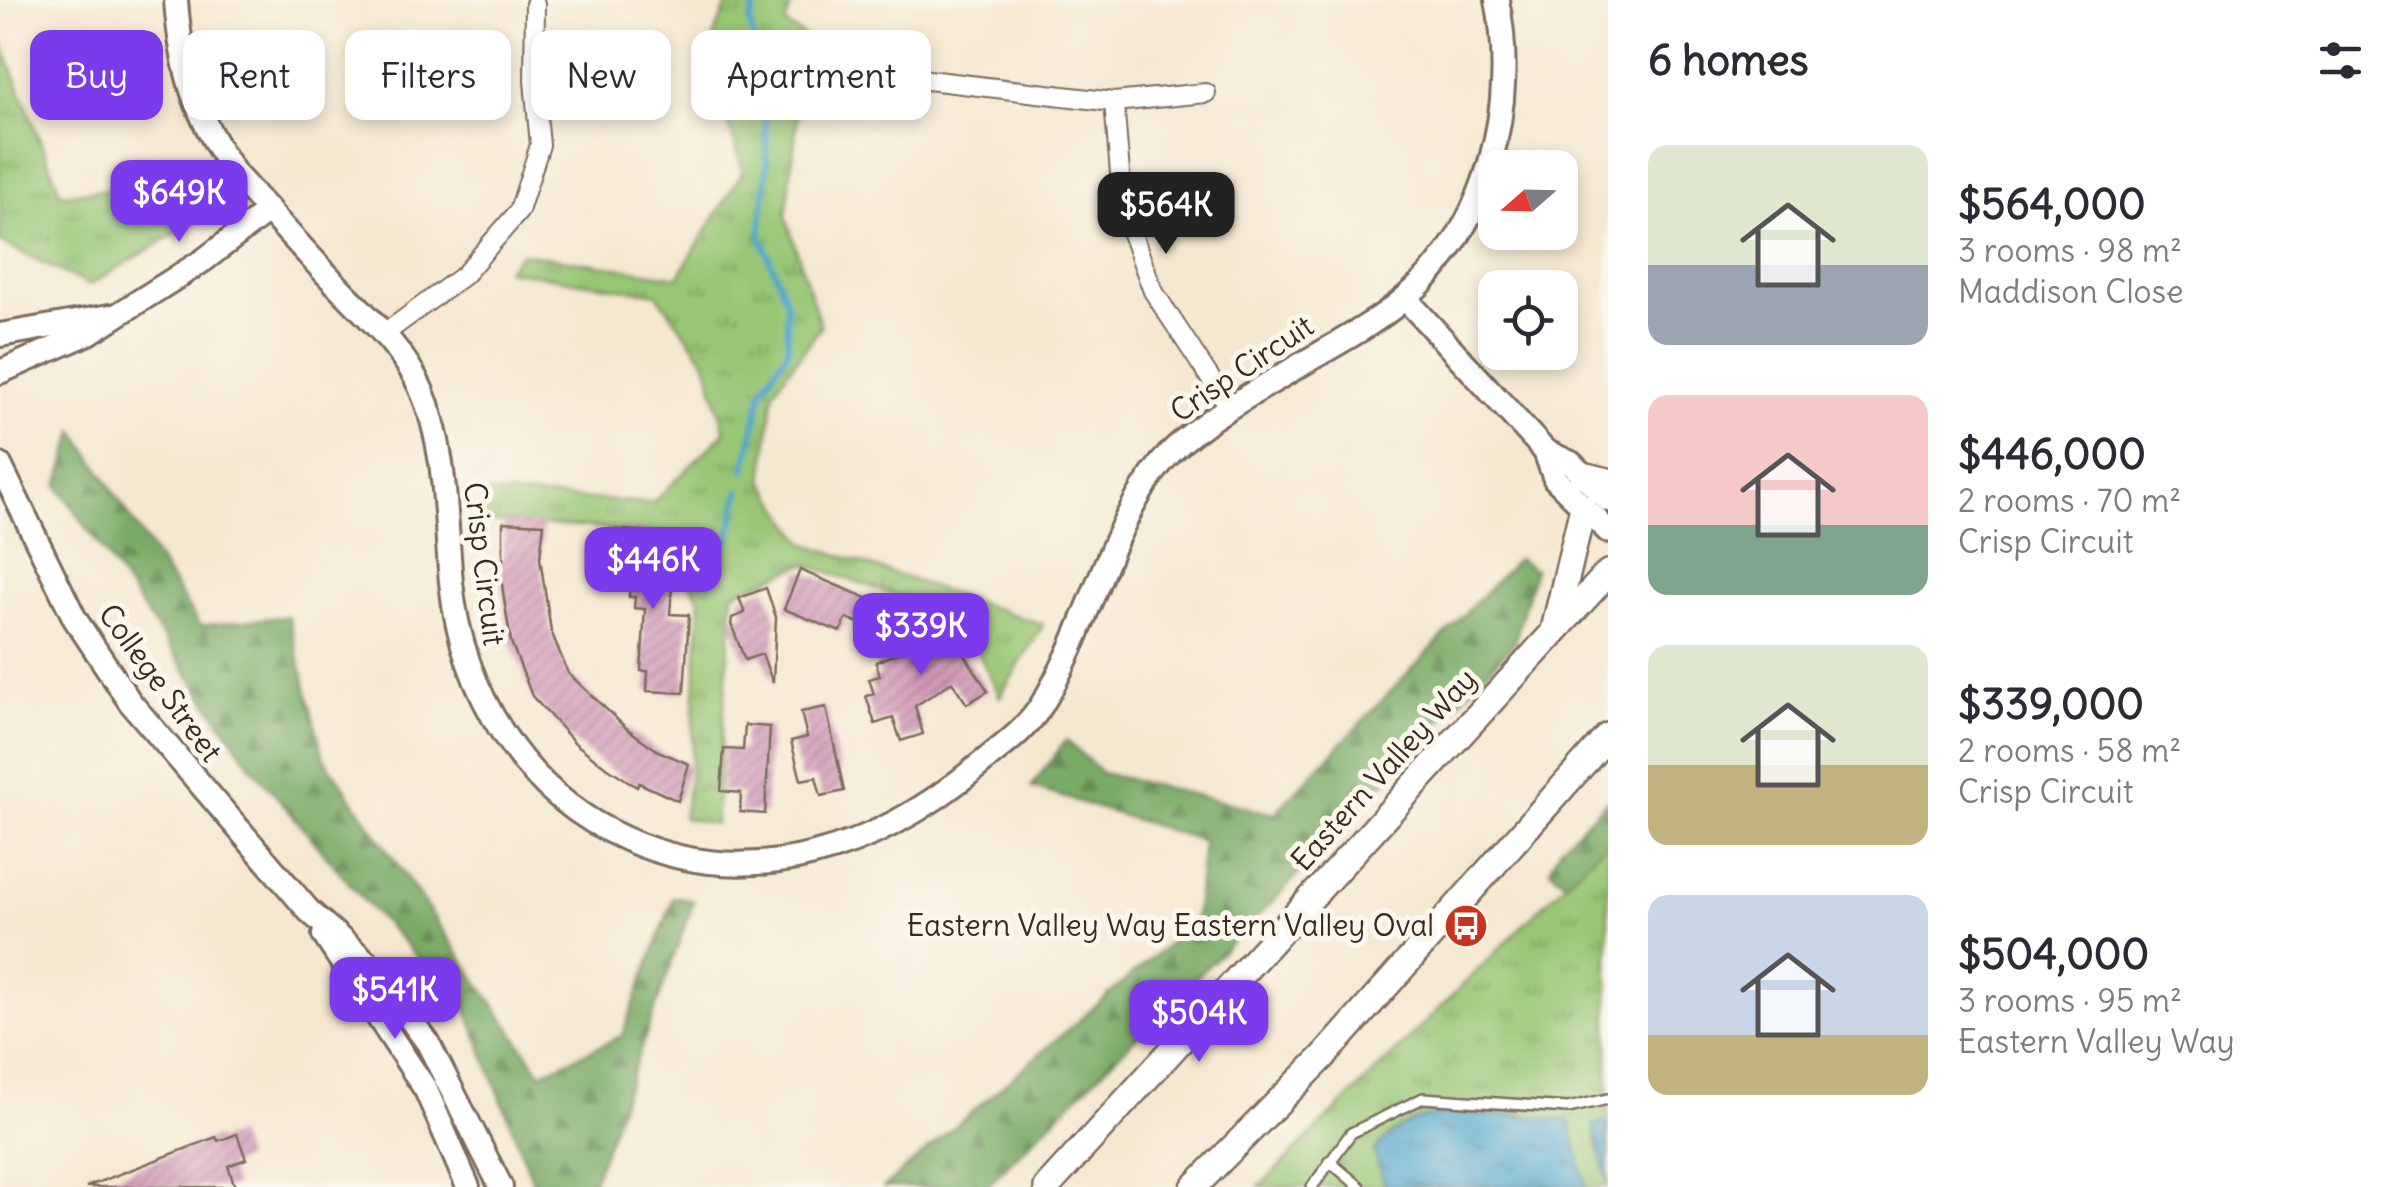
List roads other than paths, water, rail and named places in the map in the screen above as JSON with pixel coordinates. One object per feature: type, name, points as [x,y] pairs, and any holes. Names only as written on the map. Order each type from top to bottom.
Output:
[{"type":"main road","points":[[1582,474],[1608,481]]},
{"type":"main road","points":[[1554,630],[1596,503]]},
{"type":"main road","name":"Eastern Valley Way","points":[[1047,1187],[1608,574]]},
{"type":"main road","points":[[1194,1187],[1390,981],[1608,736]]},
{"type":"street","name":"Crisp Circuit","points":[[176,0],[180,56],[196,107],[236,174],[384,334],[420,386],[444,480],[452,589],[467,666],[495,724],[550,790],[624,838],[683,859],[749,865],[830,851],[893,827],[931,805],[1037,713],[1088,616],[1118,537],[1162,462],[1229,407],[1405,298],[1432,269],[1480,199],[1506,89],[1497,0]]},
{"type":"street","points":[[384,334],[464,275],[519,212],[540,145],[534,82],[536,4]]},
{"type":"street","points":[[931,80],[1114,102],[1206,93]]},
{"type":"street","points":[[1114,102],[1123,209],[1153,291],[1229,407]]},
{"type":"street","points":[[0,372],[89,333],[204,260],[268,210]]},
{"type":"street","points":[[1405,298],[1545,451],[1571,463],[1582,474],[1608,531]]},
{"type":"street","points":[[0,335],[76,318],[113,316]]},
{"type":"street","points":[[1545,451],[1555,479],[1596,503]]},
{"type":"street","name":"College Street","points":[[0,465],[75,619],[130,702],[309,911],[406,1056],[468,1187]]},
{"type":"street","name":"College Street","points":[[309,911],[369,964],[428,1043],[501,1187]]},
{"type":"lane","points":[[1312,1187],[1351,1132],[1423,1098],[1568,1108],[1608,1099]]},
{"type":"lane","points":[[1329,1161],[1360,1187]]},
{"type":"water","points":[[1439,1115],[1519,1115],[1570,1121],[1586,1187],[1385,1187],[1374,1152],[1405,1125]]},
{"type":"water","points":[[1608,1121],[1608,1184],[1593,1125]]},
{"type":"waterway","points":[[745,469],[763,388],[788,350],[786,300],[760,234],[767,166],[765,108],[750,21],[758,0]]},
{"type":"waterway","points":[[728,542],[740,490]]},
{"type":"place","name":"Eastern Valley Way Eastern Valley Oval","points":[[1466,926]]}]
